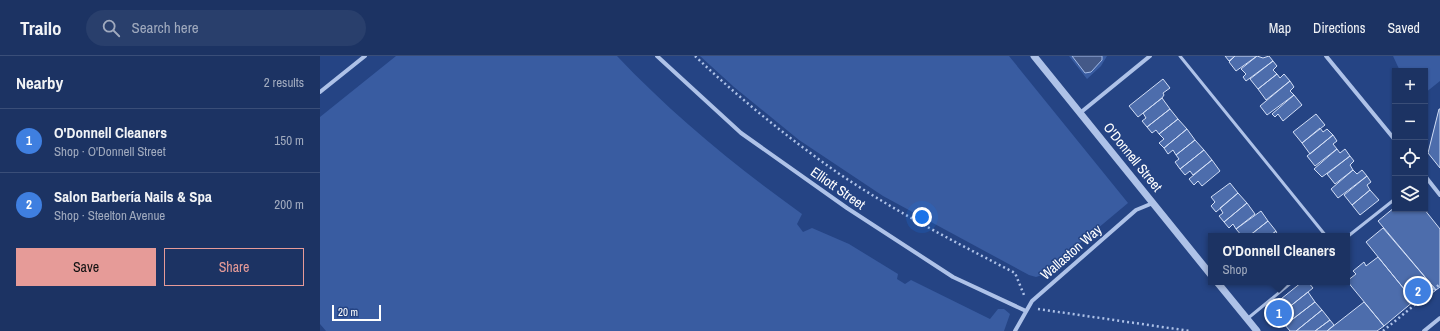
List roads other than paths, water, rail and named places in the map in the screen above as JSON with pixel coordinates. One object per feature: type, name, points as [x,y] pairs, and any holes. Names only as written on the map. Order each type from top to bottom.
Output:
[{"type":"street","points":[[320,92],[364,56]]},
{"type":"street","name":"Elliott Street","points":[[657,56],[741,133],[847,208],[953,277],[1027,309]]},
{"type":"street","name":"O'Donnell Street","points":[[1034,56],[1208,271]]},
{"type":"street","points":[[1080,113],[1150,56]]},
{"type":"street","points":[[1326,56],[1392,136]]},
{"type":"street","points":[[1428,180],[1440,195]]},
{"type":"street","name":"Wallaston Way","points":[[1014,331],[1032,301],[1059,276],[1136,210],[1153,203]]},
{"type":"street","points":[[1219,285],[1257,331]]},
{"type":"street","points":[[1424,331],[1440,318]]},
{"type":"lane","points":[[1180,56],[1324,233]]},
{"type":"lane","points":[[1350,235],[1392,201]]},
{"type":"lane","points":[[1247,319],[1288,285]]},
{"type":"place","name":"Salon Barbería Nails & Spa","points":[[1418,291]]},
{"type":"place","name":"O'Donnell Cleaners","points":[[1279,313]]}]
